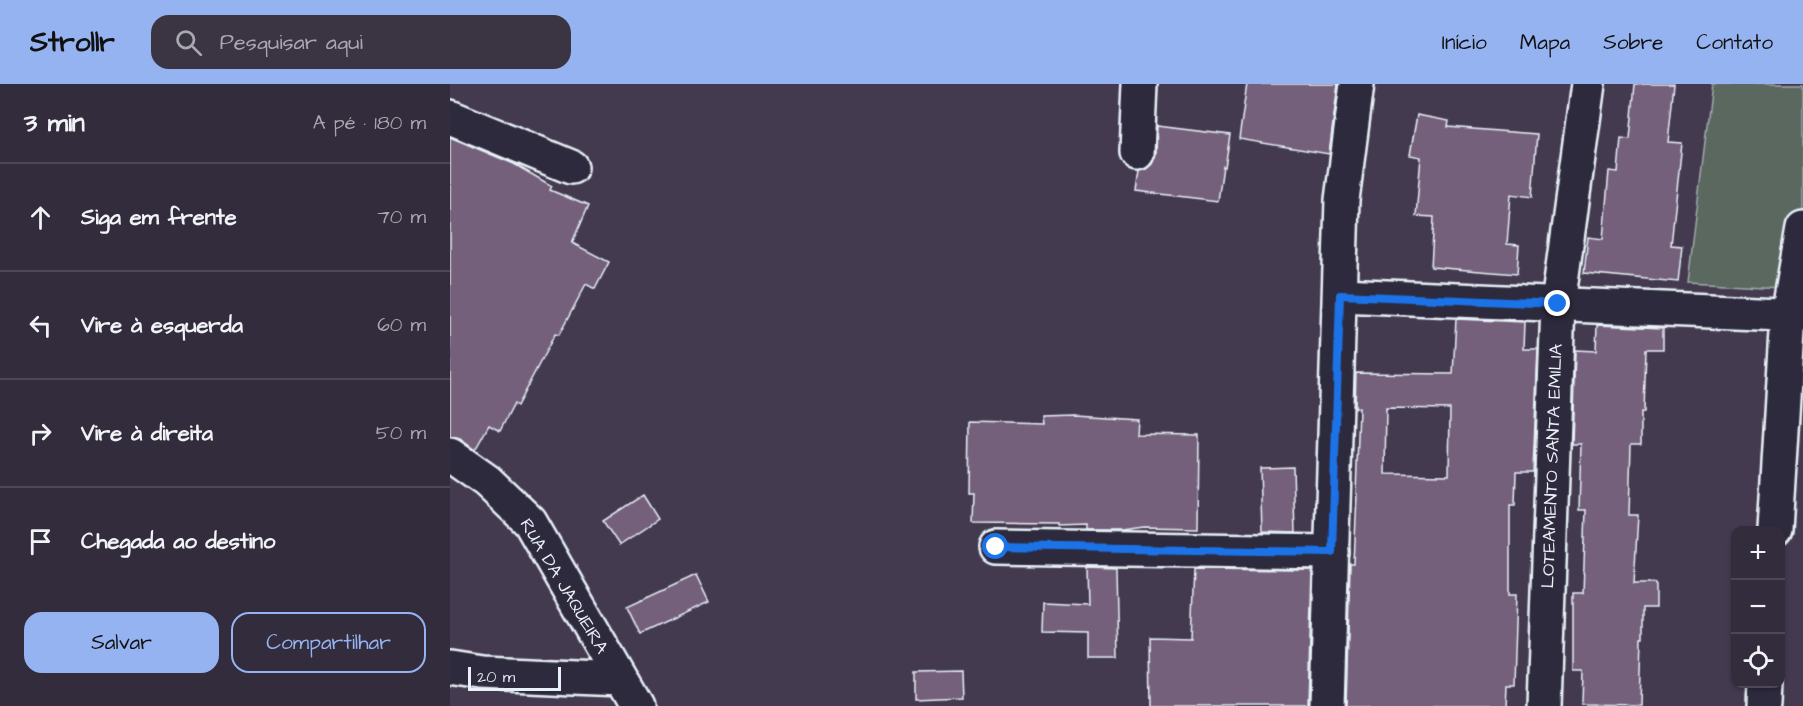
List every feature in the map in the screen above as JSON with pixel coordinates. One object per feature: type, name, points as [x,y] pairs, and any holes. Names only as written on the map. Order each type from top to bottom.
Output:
[{"type":"street","points":[[1137,153],[1140,84]]},
{"type":"street","points":[[1326,706],[1342,200],[1357,84]]},
{"type":"street","name":"LOTEAMENTO SANTA EMILIA","points":[[1544,706],[1558,304],[1588,84]]},
{"type":"street","points":[[450,117],[571,167]]},
{"type":"street","points":[[1775,526],[1803,229]]},
{"type":"street","points":[[1340,295],[1795,315]]},
{"type":"street","name":"RUA DA JAQUEIRA","points":[[450,455],[487,481],[530,522],[628,693]]},
{"type":"street","points":[[996,547],[1332,552]]},
{"type":"street","points":[[450,668],[628,693]]},
{"type":"street","points":[[1764,706],[1765,688]]},
{"type":"shaded area","points":[[1712,84],[1803,84],[1803,288],[1688,282]]},
{"type":"building","points":[[1247,84],[1338,84],[1329,154],[1239,139]]},
{"type":"building","points":[[1635,84],[1674,84],[1668,142],[1682,143],[1671,245],[1682,246],[1678,282],[1584,273],[1588,237],[1603,239],[1609,171],[1618,172],[1621,138],[1630,139]]},
{"type":"building","points":[[1417,115],[1449,121],[1448,127],[1537,134],[1532,197],[1511,194],[1507,244],[1519,245],[1517,274],[1431,267],[1434,217],[1416,216],[1421,157],[1410,155]]},
{"type":"building","points":[[1157,126],[1230,135],[1218,201],[1136,191],[1139,171],[1152,164],[1156,154]]},
{"type":"building","points":[[450,137],[514,164],[552,186],[550,190],[588,206],[572,243],[609,262],[595,289],[586,284],[559,335],[555,334],[517,406],[514,404],[500,431],[489,425],[475,450],[460,439],[450,437]]},
{"type":"building","points":[[1456,319],[1525,322],[1524,349],[1538,349],[1533,472],[1516,472],[1515,505],[1510,505],[1510,594],[1517,594],[1514,684],[1506,684],[1505,706],[1346,706],[1350,564],[1354,564],[1357,494],[1359,408],[1355,408],[1356,373],[1453,374]],"holes":[[[1386,408],[1450,409],[1449,475],[1385,474]]]},
{"type":"building","points":[[1597,325],[1663,328],[1663,349],[1646,349],[1641,444],[1631,444],[1629,515],[1638,515],[1634,583],[1656,583],[1656,608],[1643,608],[1639,705],[1582,704],[1583,671],[1573,671],[1573,593],[1583,593],[1586,510],[1579,510],[1581,444],[1572,444],[1575,350],[1596,351]]},
{"type":"building","points":[[1074,415],[1137,419],[1136,434],[1199,435],[1198,528],[1144,527],[1122,530],[1086,530],[1086,525],[973,523],[974,493],[969,493],[970,422],[1042,424],[1041,416]]},
{"type":"building","points":[[1293,467],[1295,533],[1262,532],[1260,468]]},
{"type":"building","points":[[643,495],[658,519],[619,545],[603,521]]},
{"type":"building","points":[[1087,567],[1116,568],[1118,658],[1088,658],[1088,633],[1042,632],[1043,602],[1088,604]]},
{"type":"building","points":[[1194,569],[1312,570],[1308,706],[1151,706],[1150,637],[1191,638]]},
{"type":"building","points":[[696,575],[709,602],[640,634],[627,607]]},
{"type":"building","points":[[961,671],[962,697],[916,699],[916,672]]},
{"type":"route","points":[[996,547],[1332,552],[1340,295],[1558,304]]}]
